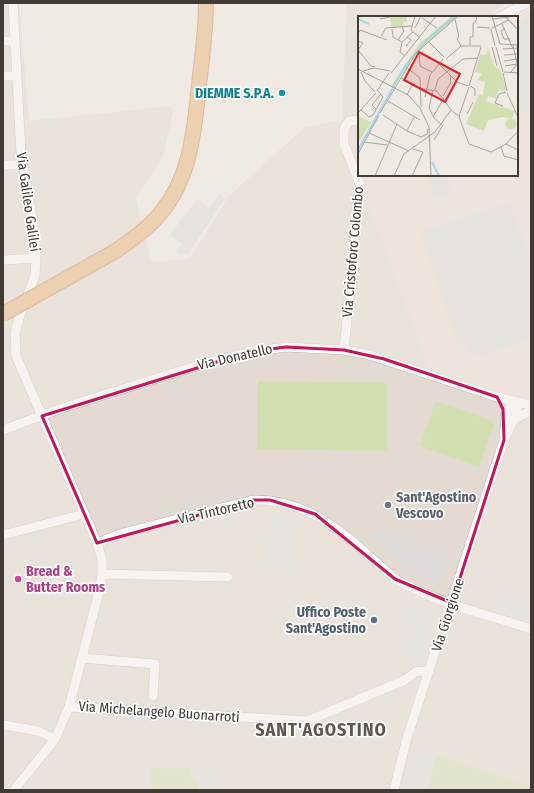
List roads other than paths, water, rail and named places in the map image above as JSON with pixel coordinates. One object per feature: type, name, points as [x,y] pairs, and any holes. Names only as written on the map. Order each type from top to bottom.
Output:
[{"type":"highway","points":[[3,314],[114,252],[139,234],[158,216],[180,184],[187,167],[194,134],[207,7]]},
{"type":"street","name":"Via Galileo Galilei","points":[[13,3],[22,165],[33,222],[36,258],[35,276],[19,318],[14,344],[16,356],[22,372],[97,542],[102,559],[102,574],[96,606],[69,707],[56,739],[14,790]]},
{"type":"street","points":[[501,16],[508,3]]},
{"type":"street","points":[[502,16],[519,5],[527,3]]},
{"type":"street","points":[[3,13],[13,13]]},
{"type":"street","points":[[3,41],[14,41]]},
{"type":"street","points":[[3,76],[16,76]]},
{"type":"street","name":"Via Cristoforo Colombo","points":[[344,350],[360,184],[344,144],[344,129],[349,121],[358,120]]},
{"type":"street","points":[[3,165],[22,165]]},
{"type":"street","points":[[3,260],[36,258]]},
{"type":"street","name":"Via Donatello","points":[[42,416],[189,368],[249,352],[286,346],[344,350],[384,359],[524,405]]},
{"type":"street","points":[[497,397],[510,418],[524,405]]},
{"type":"street","name":"Via Giorgione","points":[[394,790],[407,738],[452,603],[510,418],[524,405]]},
{"type":"street","points":[[3,430],[42,416]]},
{"type":"street","name":"Via Tintoretto","points":[[97,542],[123,533],[253,500],[270,500],[296,506],[315,514],[328,522],[395,579],[412,589],[531,629]]},
{"type":"street","points":[[3,535],[84,514]]},
{"type":"street","points":[[102,574],[228,577]]},
{"type":"street","points":[[82,658],[155,664],[153,696]]},
{"type":"street","name":"Via Michelangelo Buonarroti","points":[[69,707],[306,721],[405,680],[417,671],[429,672]]},
{"type":"street","points":[[3,725],[38,731],[56,739]]},
{"type":"place","name":"DIEMME S.P.A.","points":[[282,93]]},
{"type":"place","name":"Sant'Agostino Vescovo","points":[[388,505]]},
{"type":"place","name":"Bread & Butter Rooms","points":[[18,579]]},
{"type":"place","name":"Uffico Poste Sant'Agostino","points":[[374,620]]},
{"type":"district","name":"SANT'AGOSTINO","points":[[321,730]]}]
